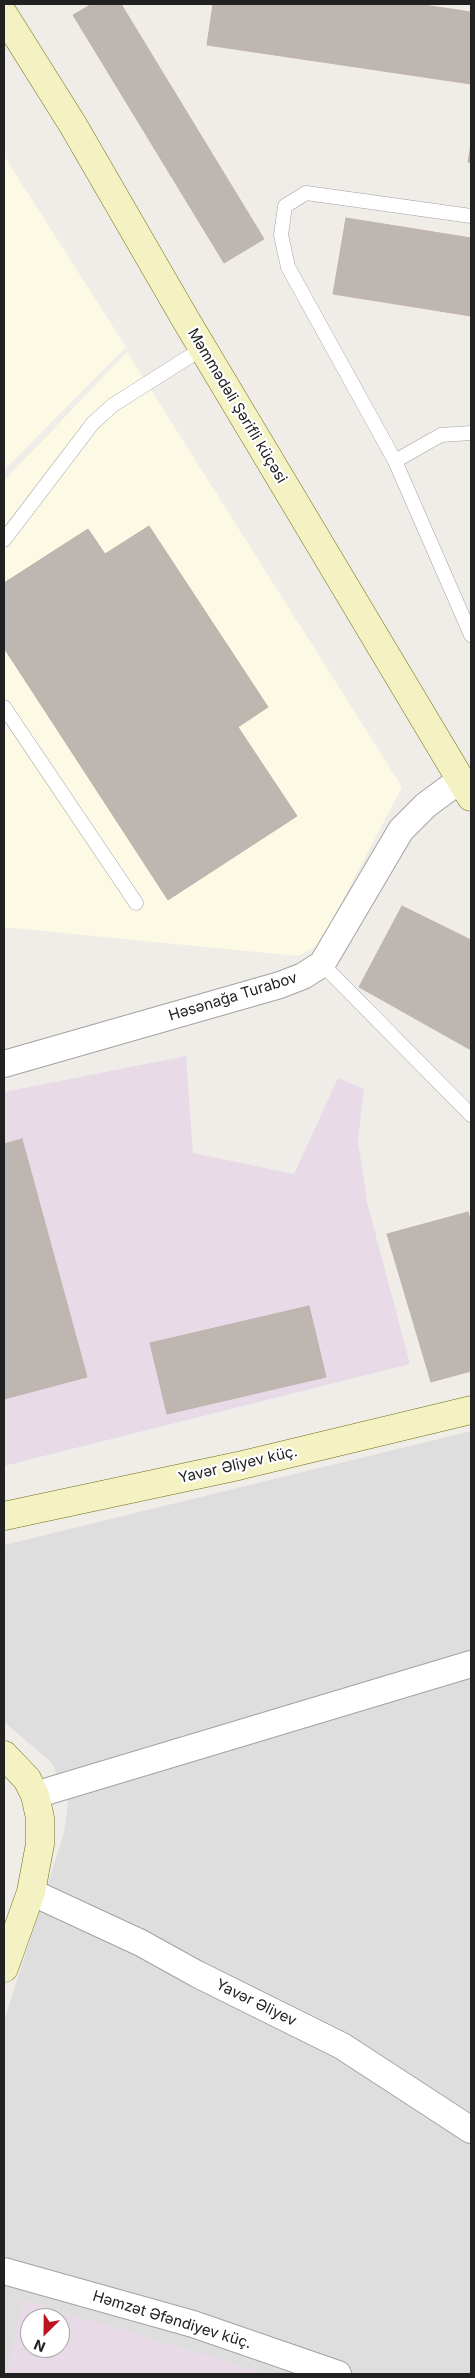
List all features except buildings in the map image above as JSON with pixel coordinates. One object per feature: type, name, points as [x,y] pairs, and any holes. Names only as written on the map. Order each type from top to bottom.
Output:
[{"type":"street","name":"Məmmədəli Şərifli küçəsi","points":[[4,16],[74,125],[203,348],[468,783]]},
{"type":"street","name":"Həsənağa Turabov","points":[[4,1064],[280,985],[303,976],[322,964],[401,830],[426,805],[468,783]]},
{"type":"street","name":"Yavər Əliyev küç.","points":[[4,1516],[238,1466],[471,1410]]},
{"type":"street","points":[[35,1795],[471,1664]]},
{"type":"street","points":[[4,1755],[27,1779],[35,1795],[40,1818],[40,1844],[31,1892],[4,1968]]},
{"type":"street","name":"Yavər Əliyev","points":[[31,1892],[141,1943],[197,1974],[342,2046],[471,2130]]},
{"type":"street","name":"Həmzət Əfəndiyev küç.","points":[[4,2272],[193,2324],[338,2374]]},
{"type":"lane","points":[[471,216],[306,193],[285,206],[281,235],[288,267],[395,461],[471,635]]},
{"type":"lane","points":[[4,540],[94,423],[113,405],[203,348]]},
{"type":"lane","points":[[395,461],[441,435],[471,433]]},
{"type":"lane","points":[[4,707],[136,903]]},
{"type":"lane","points":[[322,964],[471,1116]]},
{"type":"shaded area","points":[[4,156],[126,347],[4,470]]},
{"type":"shaded area","points":[[127,352],[402,787],[319,945],[297,956],[4,927],[4,481]]},
{"type":"shaded area","points":[[186,1056],[193,1153],[294,1174],[338,1078],[364,1089],[358,1140],[367,1202],[410,1364],[4,1466],[4,1092]]},
{"type":"shaded area","points":[[471,1431],[471,2374],[4,2374],[4,2021],[64,1833],[68,1803],[52,1763],[4,1722],[4,1545]]},
{"type":"shaded area","points":[[23,2300],[50,2308],[21,2308]]},
{"type":"shaded area","points":[[20,2313],[20,2358],[70,2358],[70,2314],[269,2374],[6,2374]]}]
